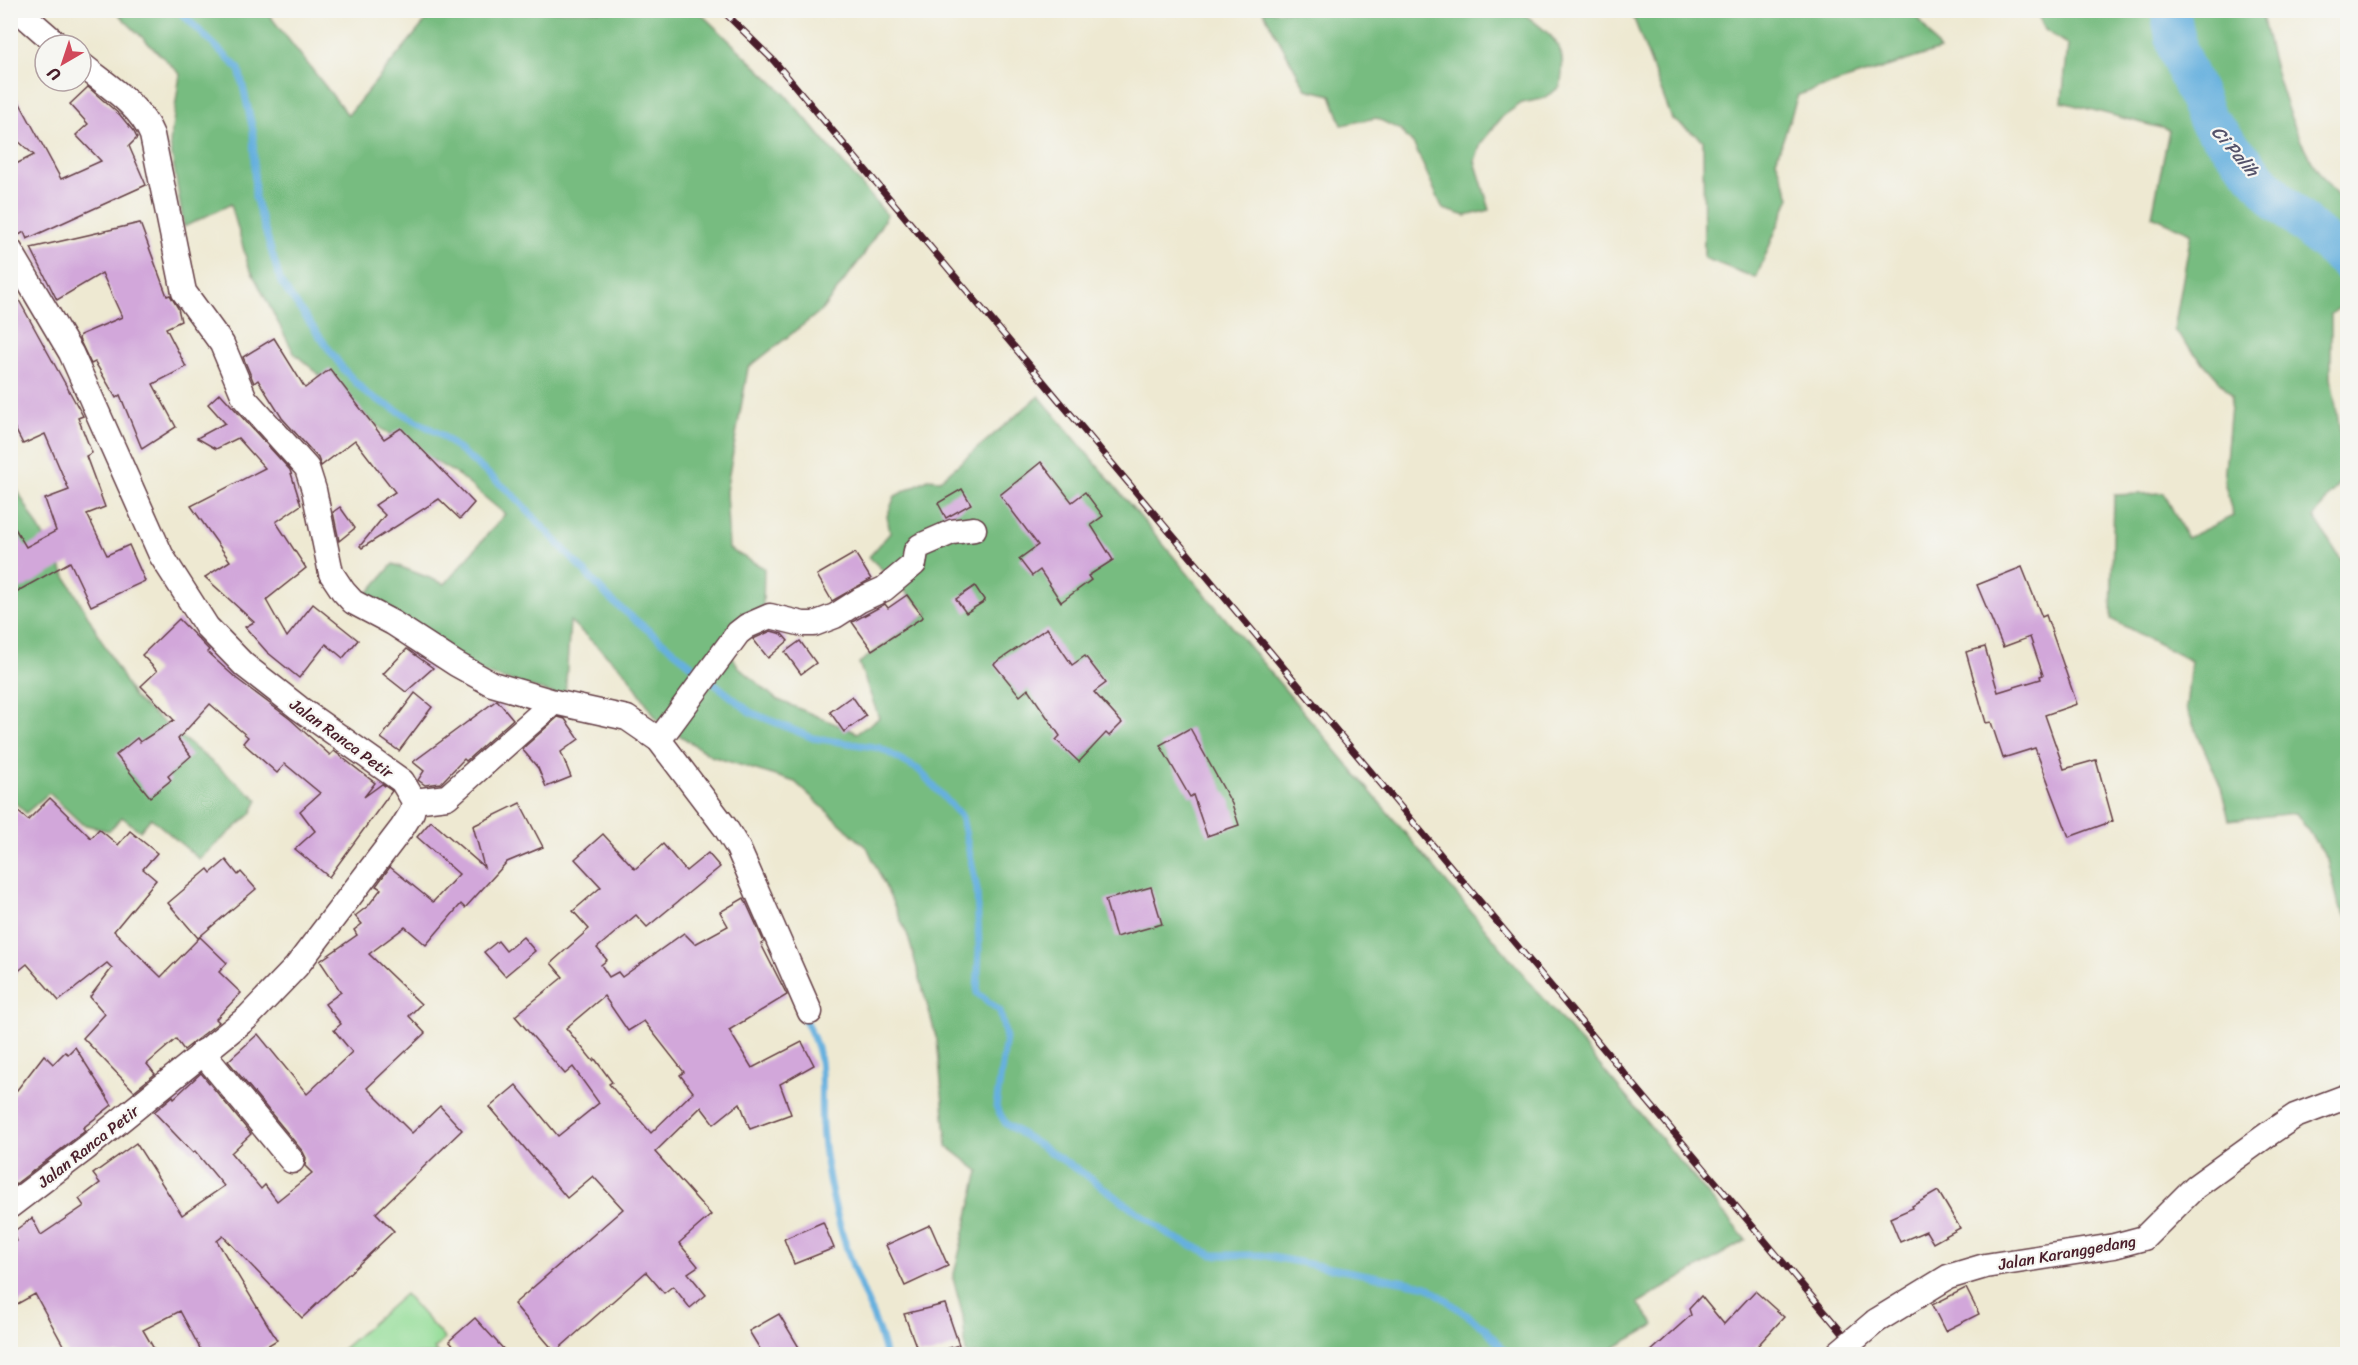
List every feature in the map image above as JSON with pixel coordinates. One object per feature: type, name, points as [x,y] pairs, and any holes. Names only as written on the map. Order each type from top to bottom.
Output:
[{"type":"street","points":[[18,10],[44,33]]},
{"type":"street","points":[[93,74],[129,105],[148,125],[152,135],[184,292],[222,344],[245,399],[307,468],[314,490],[331,573],[336,582],[353,602],[393,623],[492,684],[554,702],[627,718],[659,740],[725,827],[738,848],[810,1012]]},
{"type":"street","name":"Jalan Ranca Petir","points":[[10,250],[71,353],[161,555],[207,627],[244,665],[299,708],[402,781],[414,801],[412,812],[402,828],[296,967],[248,1017],[85,1149],[10,1206]]},
{"type":"street","points":[[659,740],[727,647],[747,626],[770,616],[803,624],[814,624],[835,616],[860,600],[884,589],[914,564],[916,552],[920,546],[951,532],[974,529]]},
{"type":"street","points":[[414,801],[447,797],[554,702]]},
{"type":"street","points":[[202,1052],[292,1161]]},
{"type":"street","name":"Jalan Karanggedang","points":[[1837,1354],[1876,1321],[1948,1277],[1985,1266],[2114,1246],[2144,1238],[2195,1187],[2271,1132],[2295,1116],[2348,1096]]},
{"type":"green space","points":[[115,11],[266,11],[348,115],[434,11],[698,11],[784,93],[887,215],[863,256],[822,310],[748,368],[726,491],[729,549],[764,568],[763,606],[720,641],[739,667],[776,699],[857,733],[879,718],[859,663],[928,613],[869,557],[890,533],[887,516],[895,496],[928,479],[940,480],[1039,396],[1746,1240],[1638,1303],[1655,1325],[1603,1354],[966,1354],[963,1316],[953,1278],[979,1171],[947,1146],[937,1040],[908,936],[868,849],[795,782],[711,756],[658,721],[627,674],[570,621],[565,697],[480,672],[362,600],[393,564],[445,584],[505,514],[458,475],[383,430],[294,353],[248,265],[231,204],[184,227],[170,143],[180,74]]},
{"type":"green space","points":[[1263,11],[1526,11],[1523,13],[1551,36],[1560,51],[1562,72],[1560,87],[1542,99],[1522,103],[1503,116],[1481,143],[1475,161],[1490,210],[1466,216],[1443,209],[1414,145],[1399,129],[1376,118],[1342,125],[1331,95],[1306,89]]},
{"type":"green space","points":[[1631,11],[1914,11],[1940,50],[1798,95],[1776,160],[1790,197],[1756,278],[1704,258],[1703,140],[1672,119]]},
{"type":"green space","points":[[2036,11],[2261,11],[2281,89],[2300,140],[2313,164],[2347,205],[2347,302],[2331,314],[2331,378],[2347,472],[2314,517],[2347,569],[2347,917],[2339,906],[2328,860],[2296,813],[2229,820],[2221,787],[2186,708],[2191,661],[2111,619],[2114,495],[2164,493],[2187,538],[2233,516],[2224,481],[2232,395],[2174,330],[2191,233],[2152,216],[2169,130],[2062,102],[2068,45],[2045,30]]},
{"type":"green space","points":[[10,477],[134,698],[258,800],[251,814],[199,859],[151,818],[140,831],[122,817],[109,831],[82,824],[49,793],[26,813],[11,799]]},
{"type":"green space","points":[[405,1294],[445,1339],[434,1349],[439,1354],[337,1354]]},
{"type":"building","points":[[10,85],[61,179],[101,161],[76,135],[88,124],[70,104],[82,93],[93,91],[120,115],[134,132],[137,138],[129,146],[146,185],[27,239],[24,232],[19,235],[10,224],[10,167],[34,155],[10,134]]},
{"type":"building","points":[[140,223],[167,296],[170,295],[178,308],[181,321],[166,328],[186,367],[153,384],[176,427],[142,449],[120,395],[116,398],[95,362],[91,364],[79,339],[80,335],[122,317],[102,273],[57,300],[31,248]]},
{"type":"building","points":[[10,284],[83,416],[78,418],[92,453],[86,456],[105,507],[87,514],[107,555],[129,545],[145,581],[91,606],[70,562],[16,592],[10,582],[10,520],[26,547],[56,531],[45,499],[69,490],[45,434],[23,444],[10,419]]},
{"type":"building","points":[[274,338],[305,388],[330,369],[384,439],[401,428],[474,503],[460,519],[439,499],[362,548],[360,546],[385,515],[375,505],[395,492],[355,440],[321,466],[318,458],[282,418],[258,380],[254,383],[243,357]]},
{"type":"building","points":[[220,393],[290,470],[301,505],[276,522],[306,568],[266,600],[287,637],[313,604],[358,640],[343,658],[326,644],[299,678],[267,652],[245,627],[254,622],[205,577],[230,561],[191,506],[265,468],[238,438],[216,449],[197,438],[225,423],[208,404]]},
{"type":"building","points":[[1041,462],[1072,502],[1085,492],[1103,516],[1091,525],[1113,560],[1088,576],[1091,580],[1061,602],[1040,570],[1032,576],[1019,559],[1038,545],[1000,495]]},
{"type":"building","points":[[962,489],[971,504],[946,518],[938,503]]},
{"type":"building","points":[[340,507],[355,528],[339,541],[333,512]]},
{"type":"building","points":[[855,553],[871,579],[832,601],[817,575]]},
{"type":"building","points":[[2022,567],[2042,617],[2046,615],[2077,704],[2045,715],[2064,769],[2096,760],[2113,821],[2069,837],[2035,748],[2003,758],[1991,722],[1986,723],[1966,652],[1985,647],[1998,692],[2041,679],[2040,676],[2043,675],[2030,637],[2003,647],[1977,585]]},
{"type":"building","points":[[975,586],[985,601],[966,613],[956,599]]},
{"type":"building","points":[[907,595],[923,617],[872,650],[852,622],[885,604],[888,608]]},
{"type":"building","points":[[179,619],[209,650],[207,652],[237,679],[290,719],[330,755],[334,751],[375,783],[364,797],[382,784],[392,791],[329,877],[295,849],[315,831],[300,811],[320,793],[285,764],[277,773],[243,743],[248,737],[210,704],[178,739],[191,756],[168,776],[171,780],[150,797],[116,755],[137,738],[140,742],[174,720],[141,686],[157,671],[142,655]]},
{"type":"building","points":[[1047,628],[1072,665],[1085,656],[1106,683],[1094,692],[1122,723],[1109,736],[1106,733],[1079,762],[1056,740],[1060,736],[1028,689],[1020,696],[994,664]]},
{"type":"building","points":[[771,631],[782,634],[788,641],[768,658],[753,639]]},
{"type":"building","points":[[800,641],[816,663],[801,674],[785,652]]},
{"type":"building","points":[[407,649],[433,668],[406,692],[383,674]]},
{"type":"building","points":[[415,693],[432,707],[399,751],[381,738]]},
{"type":"building","points":[[852,696],[866,716],[844,732],[830,712]]},
{"type":"building","points":[[497,700],[513,719],[466,761],[464,759],[441,783],[425,785],[418,780],[424,771],[413,762]]},
{"type":"building","points":[[558,717],[565,719],[579,739],[561,752],[571,777],[546,787],[538,768],[522,749]]},
{"type":"building","points":[[1190,728],[1232,804],[1239,825],[1207,836],[1193,795],[1190,797],[1160,745]]},
{"type":"building","points":[[50,798],[91,838],[99,829],[118,845],[130,831],[157,853],[143,869],[156,880],[114,931],[161,977],[200,937],[227,963],[219,972],[241,993],[216,1019],[219,1022],[184,1050],[176,1039],[147,1064],[155,1074],[134,1091],[83,1038],[105,1014],[90,997],[112,968],[107,963],[59,1001],[27,964],[10,978],[10,805],[28,820]]},
{"type":"building","points":[[520,803],[543,847],[507,862],[465,908],[461,904],[426,945],[405,927],[369,954],[421,1004],[409,1016],[425,1033],[367,1088],[412,1133],[440,1106],[462,1130],[376,1213],[394,1231],[302,1318],[223,1236],[217,1241],[277,1340],[254,1354],[203,1354],[180,1311],[143,1330],[157,1354],[68,1354],[35,1294],[10,1308],[10,1245],[17,1241],[13,1232],[32,1218],[41,1235],[84,1206],[79,1199],[100,1183],[93,1174],[136,1143],[182,1215],[224,1186],[195,1151],[193,1153],[154,1112],[173,1096],[174,1098],[201,1073],[251,1134],[231,1153],[261,1189],[265,1185],[277,1201],[312,1173],[305,1166],[306,1158],[303,1152],[228,1061],[258,1034],[307,1094],[352,1052],[334,1030],[341,1024],[325,1004],[341,992],[320,961],[357,935],[354,930],[362,924],[355,916],[368,906],[381,889],[376,886],[390,867],[433,902],[459,874],[417,837],[431,821],[484,867],[473,826]]},
{"type":"building","points":[[603,834],[635,869],[663,844],[686,871],[708,853],[720,867],[647,927],[636,915],[597,948],[607,960],[601,965],[609,977],[618,972],[622,977],[684,933],[695,944],[728,926],[720,912],[744,898],[764,942],[761,944],[787,995],[729,1030],[752,1068],[802,1042],[814,1065],[780,1084],[791,1114],[750,1129],[740,1103],[714,1124],[701,1107],[655,1152],[711,1215],[679,1243],[698,1266],[688,1273],[706,1295],[690,1308],[673,1286],[664,1293],[646,1272],[555,1352],[514,1304],[623,1209],[593,1176],[567,1198],[490,1107],[516,1085],[558,1136],[599,1103],[573,1067],[565,1074],[515,1016],[563,977],[551,963],[589,929],[573,911],[601,887],[575,859]],"holes":[[[604,996],[628,1031],[644,1021],[684,1072],[680,1075],[693,1092],[651,1133],[609,1084],[612,1082],[595,1059],[593,1061],[566,1028]]]},
{"type":"building","points":[[226,860],[238,875],[241,872],[256,889],[198,938],[168,903],[208,869],[211,873]]},
{"type":"building","points":[[1151,887],[1162,924],[1116,937],[1105,900]]},
{"type":"building","points":[[523,937],[535,951],[505,976],[484,952],[498,941],[506,951]]},
{"type":"building","points":[[75,1047],[112,1105],[83,1128],[85,1131],[13,1186],[10,1183],[10,1099],[44,1055],[53,1064],[65,1052],[68,1054]]},
{"type":"building","points":[[1938,1191],[1960,1228],[1933,1243],[1926,1231],[1900,1242],[1890,1218],[1913,1208],[1912,1206]]},
{"type":"building","points":[[823,1222],[834,1248],[794,1264],[784,1239]]},
{"type":"building","points":[[930,1225],[948,1266],[905,1286],[886,1245]]},
{"type":"building","points":[[1966,1288],[1979,1314],[1945,1331],[1932,1305]]},
{"type":"building","points":[[1755,1291],[1784,1317],[1750,1354],[1648,1354],[1691,1315],[1689,1309],[1701,1296],[1724,1324]]},
{"type":"building","points":[[945,1304],[959,1345],[930,1354],[919,1354],[904,1314]]},
{"type":"building","points":[[779,1314],[803,1354],[763,1354],[749,1331]]},
{"type":"building","points":[[475,1318],[508,1354],[461,1354],[449,1341]]},
{"type":"waterway","points":[[178,10],[239,69],[253,130],[255,197],[281,283],[344,370],[367,394],[440,434],[511,493],[612,601],[750,712],[813,738],[880,748],[919,770],[962,817],[977,889],[979,950],[977,993],[1000,1011],[1006,1038],[996,1107],[1006,1124],[1083,1173],[1171,1236],[1213,1255],[1261,1255],[1427,1286],[1486,1329],[1507,1354]]},
{"type":"waterway","name":"Ci Palih","points":[[2170,10],[2178,52],[2207,119],[2279,202],[2348,262]]},
{"type":"waterway","points":[[803,1017],[817,1046],[820,1059],[822,1127],[826,1163],[837,1217],[885,1354]]},
{"type":"railway","points":[[722,10],[774,61],[1860,1354]]}]
